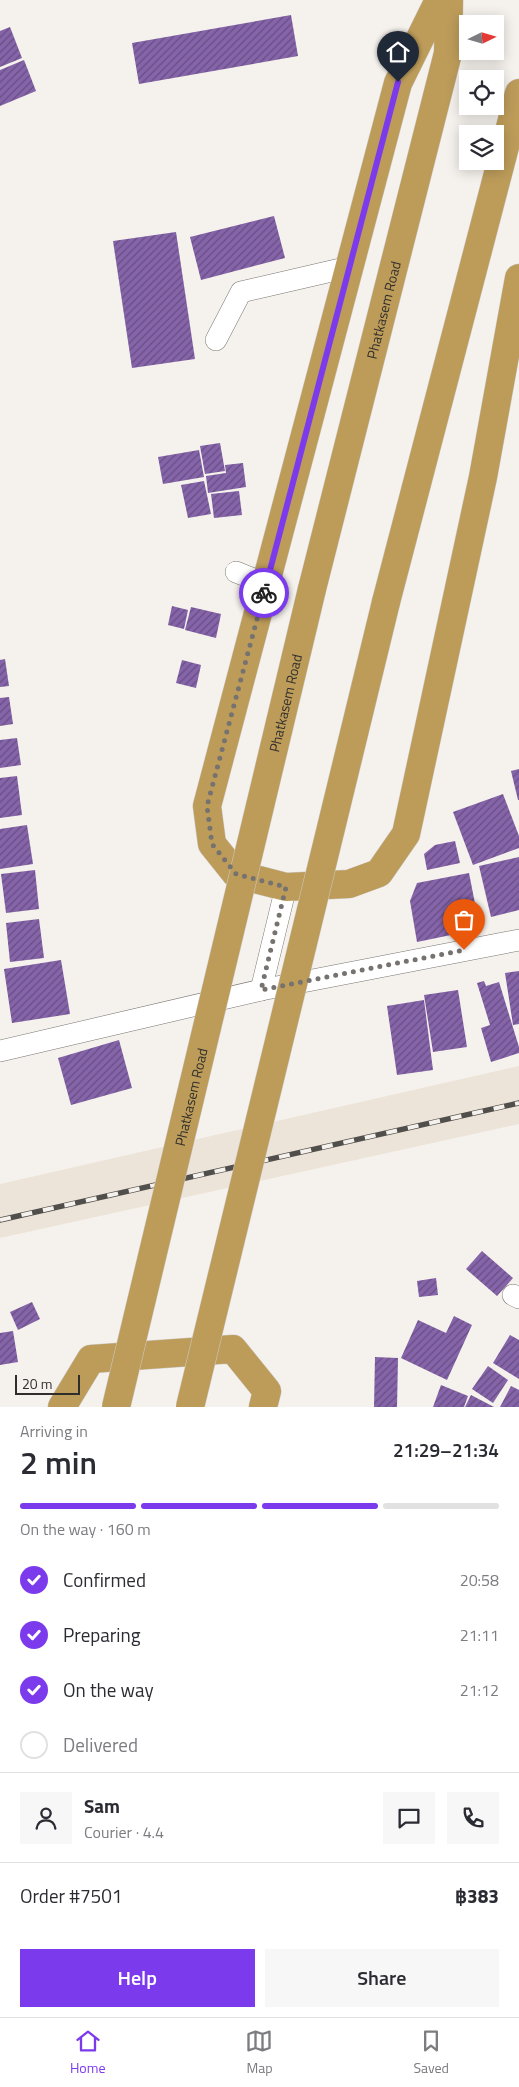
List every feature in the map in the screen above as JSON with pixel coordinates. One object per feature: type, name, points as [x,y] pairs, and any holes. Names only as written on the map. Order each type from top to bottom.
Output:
[{"type":"highway","points":[[439,0],[398,82],[207,806],[212,844],[236,874],[286,887],[349,884],[379,873],[406,834],[483,477],[519,278]]},
{"type":"highway","name":"Phatkasem Road","points":[[116,1407],[312,590],[448,52],[450,0]]},
{"type":"highway","points":[[190,1407],[386,602],[519,93]]},
{"type":"highway","points":[[62,1407],[91,1359],[233,1349],[267,1391],[263,1407]]},
{"type":"street","points":[[216,340],[242,292],[350,267]]},
{"type":"street","points":[[236,572],[266,584]]},
{"type":"street","points":[[261,990],[286,887]]},
{"type":"street","points":[[1,1046],[261,990],[519,940]]},
{"type":"shaded area","points":[[519,1066],[519,1124],[0,1238],[0,1184]]},
{"type":"building","points":[[291,15],[298,56],[139,84],[132,43]]},
{"type":"building","points":[[10,27],[22,58],[0,67],[0,31]]},
{"type":"building","points":[[24,60],[36,91],[0,106],[0,70]]},
{"type":"building","points":[[274,216],[285,258],[201,280],[190,237]]},
{"type":"building","points":[[176,232],[195,359],[132,368],[113,241]]},
{"type":"building","points":[[220,443],[225,471],[205,474],[200,446]]},
{"type":"building","points":[[199,450],[204,477],[163,484],[158,457]]},
{"type":"building","points":[[243,463],[246,487],[208,493],[206,476],[226,473],[225,465]]},
{"type":"building","points":[[204,481],[211,514],[188,518],[181,485]]},
{"type":"building","points":[[239,491],[242,515],[214,518],[211,494]]},
{"type":"building","points":[[172,606],[188,610],[184,629],[168,625]]},
{"type":"building","points":[[191,607],[221,614],[216,638],[185,630]]},
{"type":"building","points":[[5,659],[9,686],[0,687],[0,660]]},
{"type":"building","points":[[182,660],[201,665],[196,688],[176,683]]},
{"type":"building","points":[[9,697],[13,724],[0,726],[0,698]]},
{"type":"building","points":[[17,738],[21,765],[0,768],[0,740]]},
{"type":"building","points":[[519,769],[519,800],[518,800],[511,771]]},
{"type":"building","points":[[17,776],[22,815],[0,818],[0,778]]},
{"type":"building","points":[[503,794],[519,836],[519,848],[473,865],[453,812]]},
{"type":"building","points":[[27,825],[33,864],[0,869],[0,829]]},
{"type":"building","points":[[455,841],[460,863],[427,870],[424,854],[435,845]]},
{"type":"building","points":[[519,857],[519,910],[491,917],[479,866]]},
{"type":"building","points":[[35,870],[39,909],[6,913],[1,874]]},
{"type":"building","points":[[469,873],[480,929],[417,942],[410,901],[417,883]]},
{"type":"building","points":[[39,919],[44,958],[10,962],[6,923]]},
{"type":"building","points":[[61,960],[70,1014],[12,1023],[4,969]]},
{"type":"building","points":[[519,971],[519,1024],[513,1025],[505,973]]},
{"type":"building","points":[[484,981],[486,986],[499,982],[519,1047],[519,1053],[491,1062],[481,1028],[490,1025],[477,983]]},
{"type":"building","points":[[458,990],[467,1047],[433,1052],[424,995]]},
{"type":"building","points":[[424,1000],[433,1070],[397,1075],[387,1006]]},
{"type":"building","points":[[119,1040],[132,1088],[71,1105],[58,1058]]},
{"type":"building","points":[[482,1251],[513,1278],[497,1296],[466,1269]]},
{"type":"building","points":[[436,1278],[438,1295],[419,1297],[417,1281]]},
{"type":"building","points":[[32,1302],[40,1319],[18,1330],[10,1312]]},
{"type":"building","points":[[454,1316],[472,1325],[447,1380],[401,1358],[418,1320],[446,1333]]},
{"type":"building","points":[[13,1331],[18,1362],[0,1365],[0,1333]]},
{"type":"building","points":[[510,1335],[519,1340],[519,1379],[493,1363]]},
{"type":"building","points":[[375,1357],[398,1358],[397,1407],[374,1407]]},
{"type":"building","points":[[488,1366],[508,1380],[493,1403],[472,1389]]},
{"type":"building","points":[[441,1385],[468,1396],[464,1407],[433,1407]]},
{"type":"building","points":[[511,1386],[519,1390],[519,1407],[500,1407]]},
{"type":"building","points":[[471,1395],[494,1407],[465,1407]]},
{"type":"railway","points":[[0,1220],[519,1103]]},
{"type":"way so far","points":[[264,593],[207,806],[212,844],[236,874],[286,887],[261,990],[464,950]]},
{"type":"route","points":[[264,593],[398,82]]}]
